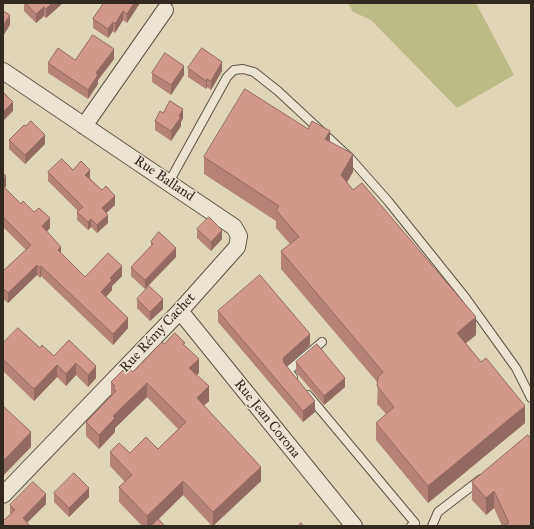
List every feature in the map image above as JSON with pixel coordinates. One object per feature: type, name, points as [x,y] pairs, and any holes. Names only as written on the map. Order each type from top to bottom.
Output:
[{"type":"street","points":[[84,126],[165,10]]},
{"type":"street","name":"Rue Balland","points":[[3,71],[234,227],[239,236]]},
{"type":"street","name":"Rue Rémy Cachet","points":[[3,495],[180,311],[237,247],[239,236]]},
{"type":"street","name":"Rue Jean Corona","points":[[180,311],[354,526]]},
{"type":"lane","points":[[168,182],[227,77],[234,70],[243,69],[254,72],[278,91],[350,158],[388,201],[465,297],[516,368],[531,398]]},
{"type":"lane","points":[[322,342],[288,371],[415,523],[411,526]]},
{"type":"lane","points":[[432,526],[438,512],[488,474]]},
{"type":"green space","points":[[348,3],[476,3],[514,75],[457,108],[371,20],[353,12]]},
{"type":"building","points":[[26,3],[52,3],[46,9],[44,7],[36,14]]},
{"type":"building","points":[[104,3],[134,3],[127,14],[123,11],[115,24],[113,22],[108,29],[93,19]]},
{"type":"building","points":[[3,11],[10,15],[3,26]]},
{"type":"building","points":[[93,35],[114,49],[96,73],[98,75],[88,90],[48,63],[58,48],[75,60]]},
{"type":"building","points":[[202,48],[222,62],[211,81],[207,79],[206,81],[188,68]]},
{"type":"building","points":[[165,53],[184,66],[171,85],[152,73]]},
{"type":"building","points":[[245,89],[308,129],[312,121],[330,131],[325,139],[353,154],[341,175],[353,190],[362,183],[476,317],[457,333],[481,362],[486,358],[525,406],[428,486],[376,423],[394,407],[377,386],[378,377],[383,372],[281,251],[299,237],[276,210],[279,206],[204,157]]},
{"type":"building","points":[[3,92],[13,102],[3,112]]},
{"type":"building","points":[[170,101],[183,109],[179,116],[181,117],[171,131],[155,121],[160,111],[163,113]]},
{"type":"building","points":[[31,121],[45,135],[25,155],[9,140],[24,125],[26,126]]},
{"type":"building","points":[[62,159],[73,170],[81,161],[90,170],[85,175],[102,190],[106,186],[115,196],[102,208],[108,215],[97,225],[91,219],[88,222],[77,212],[83,207],[48,172]]},
{"type":"building","points":[[3,173],[6,176],[3,180]]},
{"type":"building","points":[[3,186],[21,204],[23,201],[34,212],[39,208],[50,218],[42,226],[61,247],[58,250],[85,277],[108,253],[122,266],[110,278],[112,280],[101,292],[128,318],[113,334],[41,266],[40,268],[37,265],[8,293],[3,288],[3,271],[31,245],[3,217]]},
{"type":"building","points":[[209,217],[222,230],[211,242],[197,229]]},
{"type":"building","points":[[159,232],[176,248],[145,280],[131,267],[153,244],[151,242]]},
{"type":"building","points":[[260,275],[310,334],[283,358],[284,363],[315,401],[303,411],[218,311]]},
{"type":"building","points":[[149,286],[163,299],[150,312],[137,299]]},
{"type":"building","points":[[18,328],[40,348],[42,345],[54,356],[69,340],[96,366],[88,375],[76,363],[66,374],[57,365],[34,389],[3,359],[3,343]]},
{"type":"building","points":[[175,333],[185,343],[183,344],[199,359],[189,368],[209,386],[197,398],[261,467],[213,512],[183,481],[147,516],[119,487],[132,475],[110,452],[119,443],[130,453],[146,437],[158,449],[186,422],[147,383],[113,416],[115,418],[99,435],[86,422],[116,391],[113,388],[115,386],[111,382],[127,366],[133,372],[162,342],[164,344]]},
{"type":"building","points":[[317,344],[345,378],[324,396],[296,362]]},
{"type":"building","points":[[3,406],[31,432],[3,461]]},
{"type":"building","points":[[528,435],[531,439],[531,526],[503,526],[509,523],[494,491],[486,498],[472,482]]},
{"type":"building","points":[[74,473],[89,488],[69,508],[54,493]]},
{"type":"building","points":[[33,482],[46,494],[23,518],[30,526],[3,526],[3,521],[15,510],[10,505]]},
{"type":"building","points":[[158,519],[165,526],[151,526]]}]
